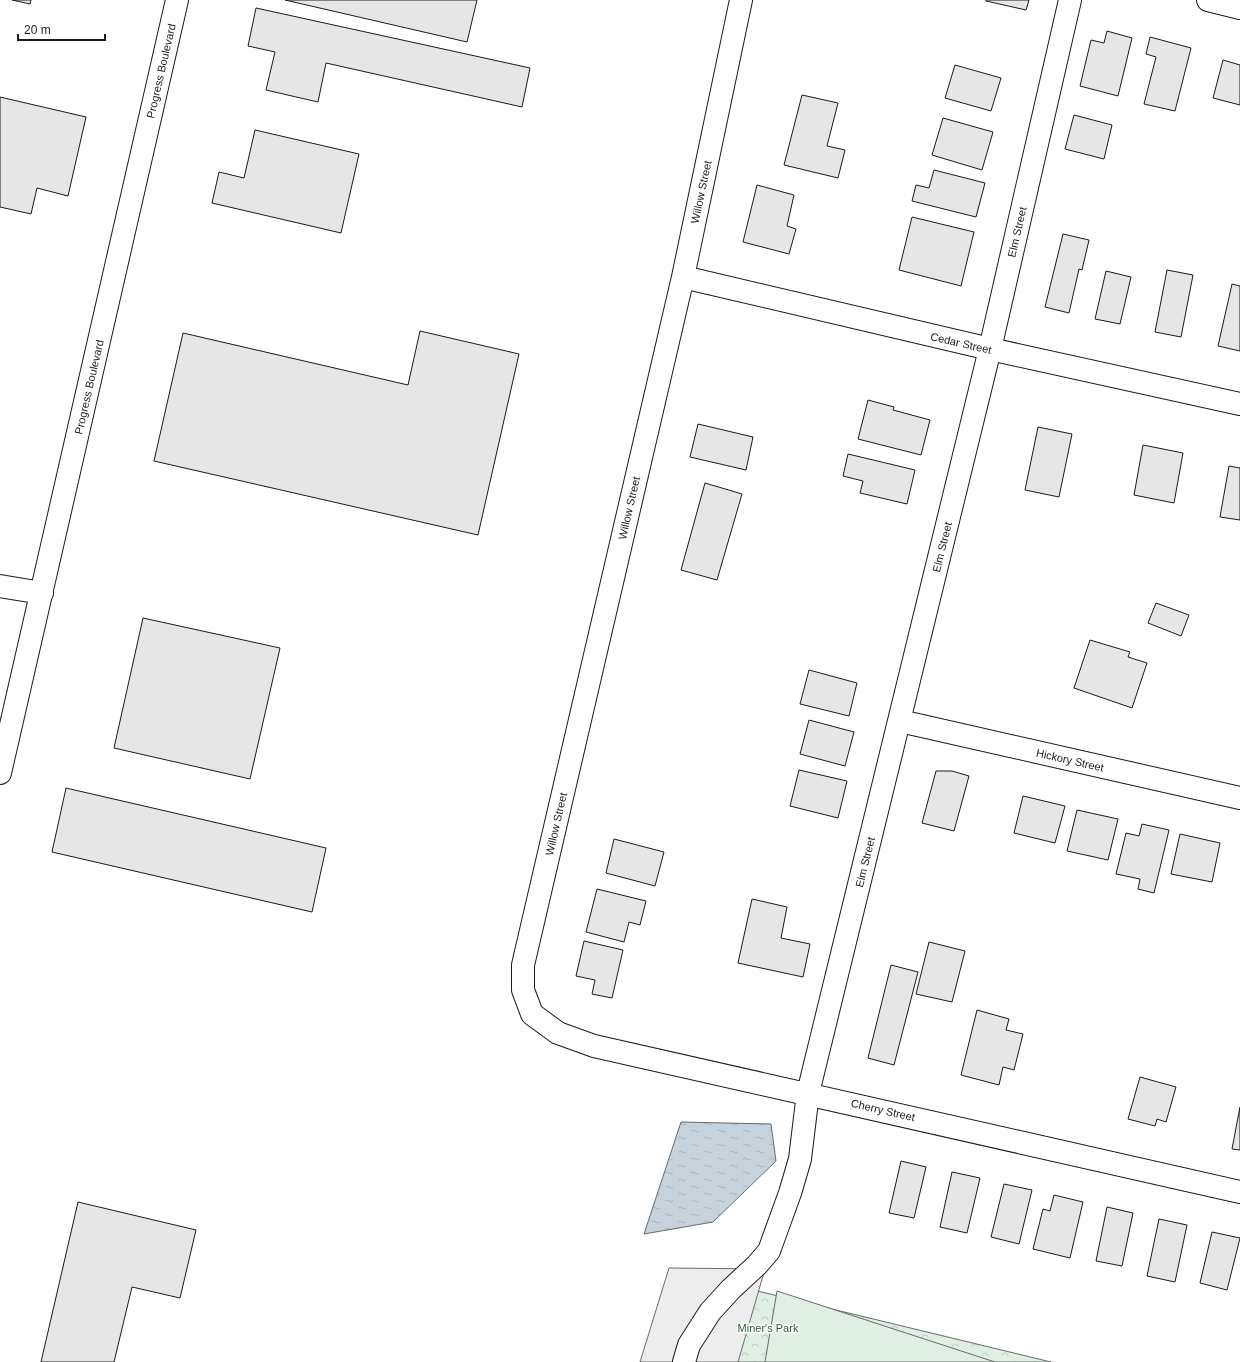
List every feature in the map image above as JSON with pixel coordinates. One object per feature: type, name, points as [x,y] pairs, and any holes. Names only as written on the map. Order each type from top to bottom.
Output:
[{"type":"street","name":"Progress Boulevard","points":[[0,773],[178,0]]},
{"type":"street","name":"Willow Street","points":[[532,1014],[523,990],[523,964],[683,277],[741,0]]},
{"type":"street","name":"Elm Street","points":[[684,1362],[689,1345],[710,1312],[730,1289],[757,1265],[769,1251],[790,1193],[800,1159],[808,1093],[990,350],[1070,0]]},
{"type":"street","points":[[1208,0],[1240,8]]},
{"type":"street","name":"Cedar Street","points":[[683,277],[990,350],[1240,404]]},
{"type":"street","points":[[0,586],[42,593]]},
{"type":"street","name":"Hickory Street","points":[[900,721],[1240,798]]},
{"type":"street","name":"Cherry Street","points":[[532,1014],[558,1034],[594,1046],[808,1093],[1240,1192]]},
{"type":"green space","name":"Miner's Park","points":[[741,1287],[1051,1362],[726,1362]]},
{"type":"green space","name":"Miner's Park","points":[[777,1291],[995,1362],[765,1362]]},
{"type":"shaded area","points":[[669,1268],[765,1269],[738,1362],[640,1362]]},
{"type":"water","points":[[681,1122],[771,1124],[776,1161],[713,1222],[644,1234]]},
{"type":"building","points":[[12,0],[31,0],[30,4]]},
{"type":"building","points":[[285,0],[477,0],[467,42]]},
{"type":"building","points":[[986,0],[1029,0],[1026,10]]},
{"type":"building","points":[[256,8],[530,68],[522,107],[326,63],[318,102],[266,90],[275,52],[248,46]]},
{"type":"building","points":[[1107,31],[1132,38],[1118,96],[1080,86],[1091,40],[1104,43]]},
{"type":"building","points":[[1150,37],[1191,48],[1175,111],[1144,104],[1156,57],[1146,54]]},
{"type":"building","points":[[1223,60],[1240,65],[1240,105],[1213,98]]},
{"type":"building","points":[[955,65],[1001,78],[991,111],[945,98]]},
{"type":"building","points":[[802,95],[838,103],[827,146],[845,150],[838,178],[784,165]]},
{"type":"building","points":[[0,97],[86,117],[68,196],[37,188],[31,214],[0,207]]},
{"type":"building","points":[[1074,115],[1112,125],[1104,159],[1065,149]]},
{"type":"building","points":[[943,118],[993,132],[982,170],[932,155]]},
{"type":"building","points":[[255,130],[359,154],[341,233],[212,203],[219,172],[244,178]]},
{"type":"building","points":[[934,170],[985,183],[976,217],[912,201],[916,185],[929,188]]},
{"type":"building","points":[[757,185],[794,195],[787,226],[796,229],[789,254],[743,242]]},
{"type":"building","points":[[912,217],[974,232],[961,286],[899,270]]},
{"type":"building","points":[[1063,234],[1089,240],[1082,270],[1079,269],[1069,313],[1045,307]]},
{"type":"building","points":[[1167,270],[1193,275],[1181,337],[1155,332]]},
{"type":"building","points":[[1106,271],[1131,277],[1120,324],[1095,319]]},
{"type":"building","points":[[1232,284],[1240,286],[1240,351],[1218,346]]},
{"type":"building","points":[[420,331],[519,354],[478,535],[154,461],[183,333],[408,385]]},
{"type":"building","points":[[868,400],[894,407],[893,410],[930,420],[921,455],[858,439]]},
{"type":"building","points":[[698,424],[753,437],[746,470],[690,457]]},
{"type":"building","points":[[1038,427],[1072,434],[1059,497],[1025,490]]},
{"type":"building","points":[[1143,445],[1183,453],[1174,503],[1134,495]]},
{"type":"building","points":[[848,454],[915,470],[907,504],[860,493],[863,481],[843,476]]},
{"type":"building","points":[[1229,466],[1240,468],[1240,520],[1220,517]]},
{"type":"building","points":[[705,483],[742,494],[717,580],[681,570]]},
{"type":"building","points":[[1156,603],[1189,615],[1181,636],[1148,623]]},
{"type":"building","points":[[143,618],[280,648],[250,779],[114,748]]},
{"type":"building","points":[[1090,640],[1130,652],[1128,657],[1147,663],[1132,708],[1074,688]]},
{"type":"building","points":[[809,670],[857,683],[849,716],[800,704]]},
{"type":"building","points":[[809,720],[854,732],[845,766],[800,754]]},
{"type":"building","points":[[799,770],[847,781],[838,818],[790,806]]},
{"type":"building","points":[[936,771],[952,771],[969,776],[954,831],[922,823]]},
{"type":"building","points":[[66,788],[326,848],[312,912],[52,852]]},
{"type":"building","points":[[1023,796],[1065,806],[1055,843],[1014,833]]},
{"type":"building","points":[[1077,810],[1118,819],[1108,860],[1067,851]]},
{"type":"building","points":[[1142,824],[1169,830],[1154,893],[1138,889],[1140,879],[1116,874],[1126,833],[1139,836]]},
{"type":"building","points":[[1180,834],[1220,843],[1212,882],[1171,874]]},
{"type":"building","points":[[614,839],[664,852],[655,886],[606,873]]},
{"type":"building","points":[[597,889],[646,901],[640,925],[629,922],[624,942],[586,932]]},
{"type":"building","points":[[752,899],[787,907],[781,938],[810,944],[803,977],[738,963]]},
{"type":"building","points":[[584,941],[623,950],[612,998],[592,994],[595,980],[576,976]]},
{"type":"building","points":[[929,942],[965,951],[952,1002],[916,994]]},
{"type":"building","points":[[891,965],[918,972],[894,1065],[868,1058]]},
{"type":"building","points":[[977,1010],[1009,1019],[1006,1030],[1023,1034],[1014,1070],[1003,1067],[999,1085],[961,1075]]},
{"type":"building","points":[[1140,1077],[1176,1087],[1166,1122],[1157,1119],[1155,1126],[1128,1119]]},
{"type":"building","points":[[1240,1107],[1240,1150],[1232,1149]]},
{"type":"building","points":[[901,1161],[926,1167],[914,1218],[889,1213]]},
{"type":"building","points":[[952,1172],[980,1178],[967,1233],[940,1227]]},
{"type":"building","points":[[1004,1184],[1032,1190],[1019,1244],[991,1237]]},
{"type":"building","points":[[1054,1195],[1083,1202],[1070,1258],[1033,1249],[1043,1209],[1050,1211]]},
{"type":"building","points":[[78,1202],[196,1230],[180,1298],[132,1287],[114,1362],[41,1362]]},
{"type":"building","points":[[1107,1207],[1133,1213],[1122,1266],[1096,1261]]},
{"type":"building","points":[[1159,1219],[1187,1225],[1175,1282],[1147,1276]]},
{"type":"building","points":[[1212,1232],[1240,1238],[1227,1290],[1200,1283]]}]
